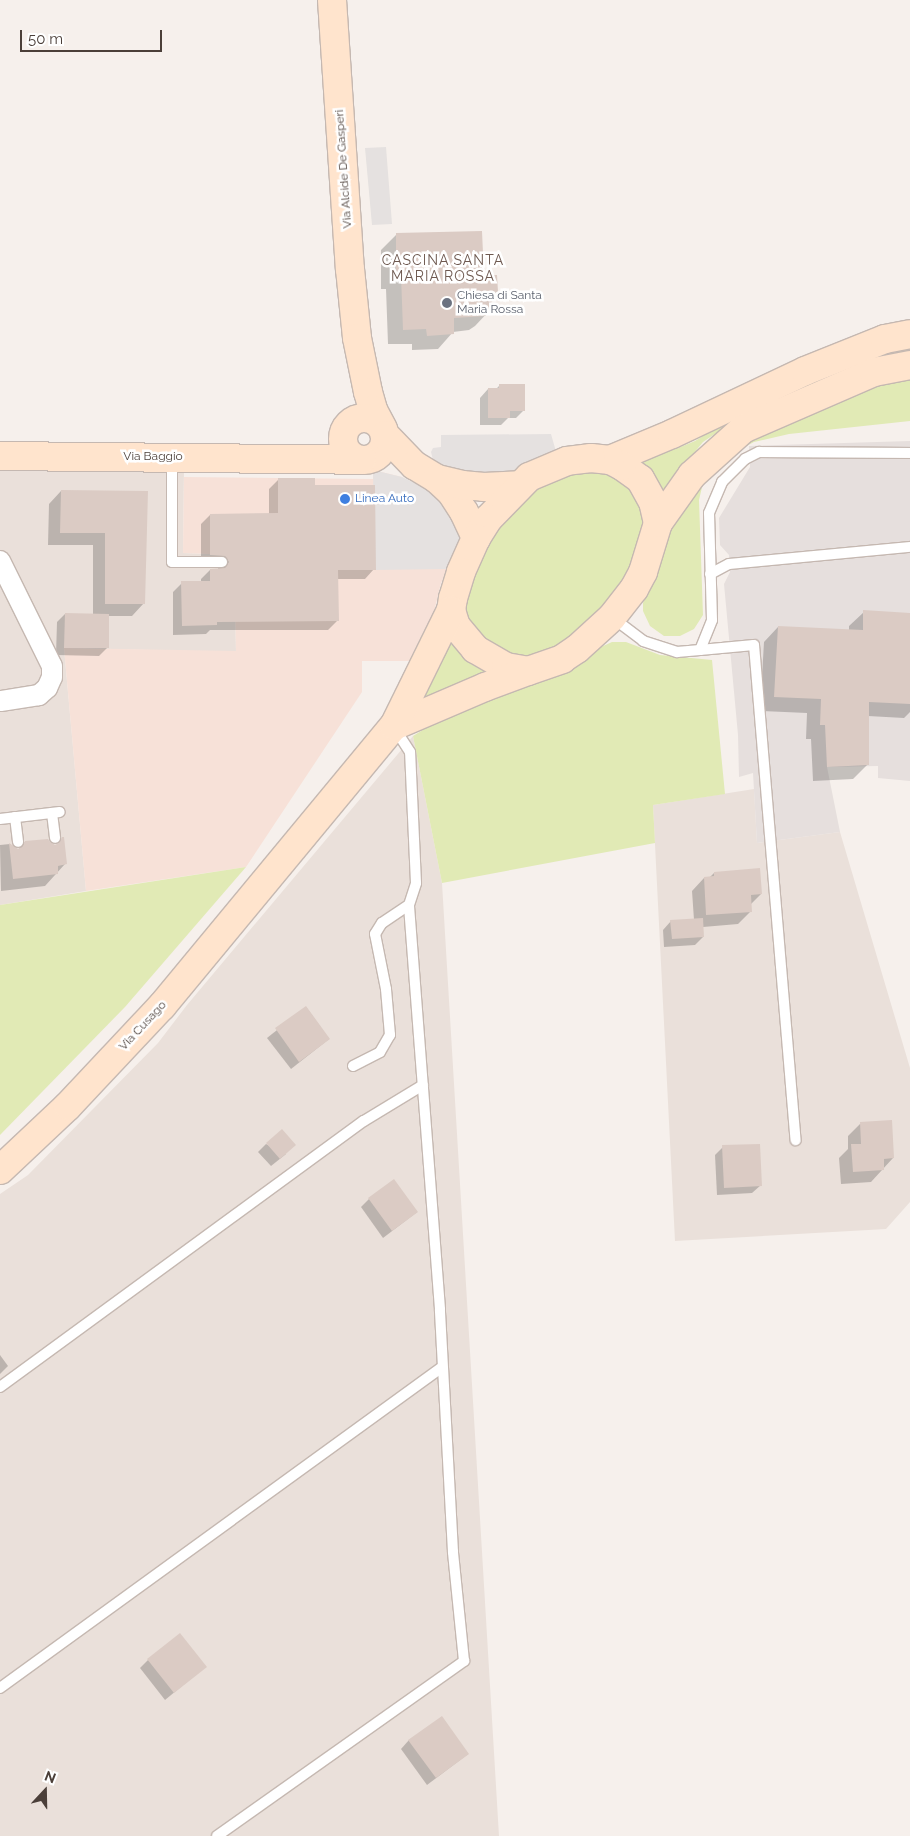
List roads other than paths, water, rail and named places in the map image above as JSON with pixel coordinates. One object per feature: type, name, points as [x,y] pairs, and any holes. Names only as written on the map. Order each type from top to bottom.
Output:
[{"type":"main road","name":"Via Alcide De Gasperi","points":[[332,0],[357,338],[373,410],[384,432]]},
{"type":"main road","points":[[610,460],[681,430],[805,371],[885,339],[910,334]]},
{"type":"main road","name":"Via Alcide De Gasperi","points":[[344,432],[354,394],[357,338]]},
{"type":"main road","points":[[394,726],[485,687],[547,666],[577,649],[612,617],[634,589],[643,572],[658,523],[692,475],[743,429],[874,372],[910,365]]},
{"type":"main road","points":[[305,458],[344,432],[353,420],[364,417],[375,420],[384,432],[384,448],[375,457],[366,460],[352,457],[344,446],[344,432]]},
{"type":"main road","name":"Via Baggio","points":[[384,432],[414,465],[437,478],[484,487],[519,485]]},
{"type":"main road","name":"Via Baggio","points":[[0,456],[305,458],[366,460],[414,465]]},
{"type":"main road","points":[[394,726],[451,610],[456,586],[476,538],[488,519],[519,485],[529,477],[567,461],[591,458],[610,460],[640,479],[653,502],[658,523]]},
{"type":"main road","name":"Via Baggio","points":[[437,478],[464,512],[476,538]]},
{"type":"main road","points":[[451,610],[456,626],[475,649],[506,666],[528,672]]},
{"type":"main road","name":"Via Cusago","points":[[0,1170],[68,1106],[162,1006],[272,870],[394,726]]},
{"type":"street","points":[[0,561],[52,666],[52,678],[47,688],[38,695],[0,701]]},
{"type":"lane","points":[[700,650],[712,620],[709,513],[713,498],[722,482],[745,459],[759,452],[910,453]]},
{"type":"lane","points":[[172,457],[172,562],[222,562]]},
{"type":"lane","points":[[710,574],[729,564],[910,547]]},
{"type":"lane","points":[[612,617],[643,641],[677,652],[754,645],[796,1140]]},
{"type":"lane","points":[[217,1836],[464,1661],[453,1552],[441,1368],[440,1309],[409,905],[416,883],[410,752],[394,726]]},
{"type":"lane","points":[[0,819],[56,813],[55,838]]},
{"type":"lane","points":[[15,817],[18,842]]},
{"type":"lane","points":[[353,1066],[380,1052],[390,1035],[386,989],[375,934],[382,923],[409,905]]},
{"type":"lane","points":[[0,1387],[364,1120],[422,1086]]},
{"type":"lane","points":[[0,1688],[441,1368]]},
{"type":"place","name":"Chiesa di Santa Maria Rossa","points":[[447,303]]},
{"type":"place","name":"Linea Auto","points":[[345,499]]},
{"type":"district","name":"CASCINA SANTA MARIA ROSSA","points":[[443,268]]}]
